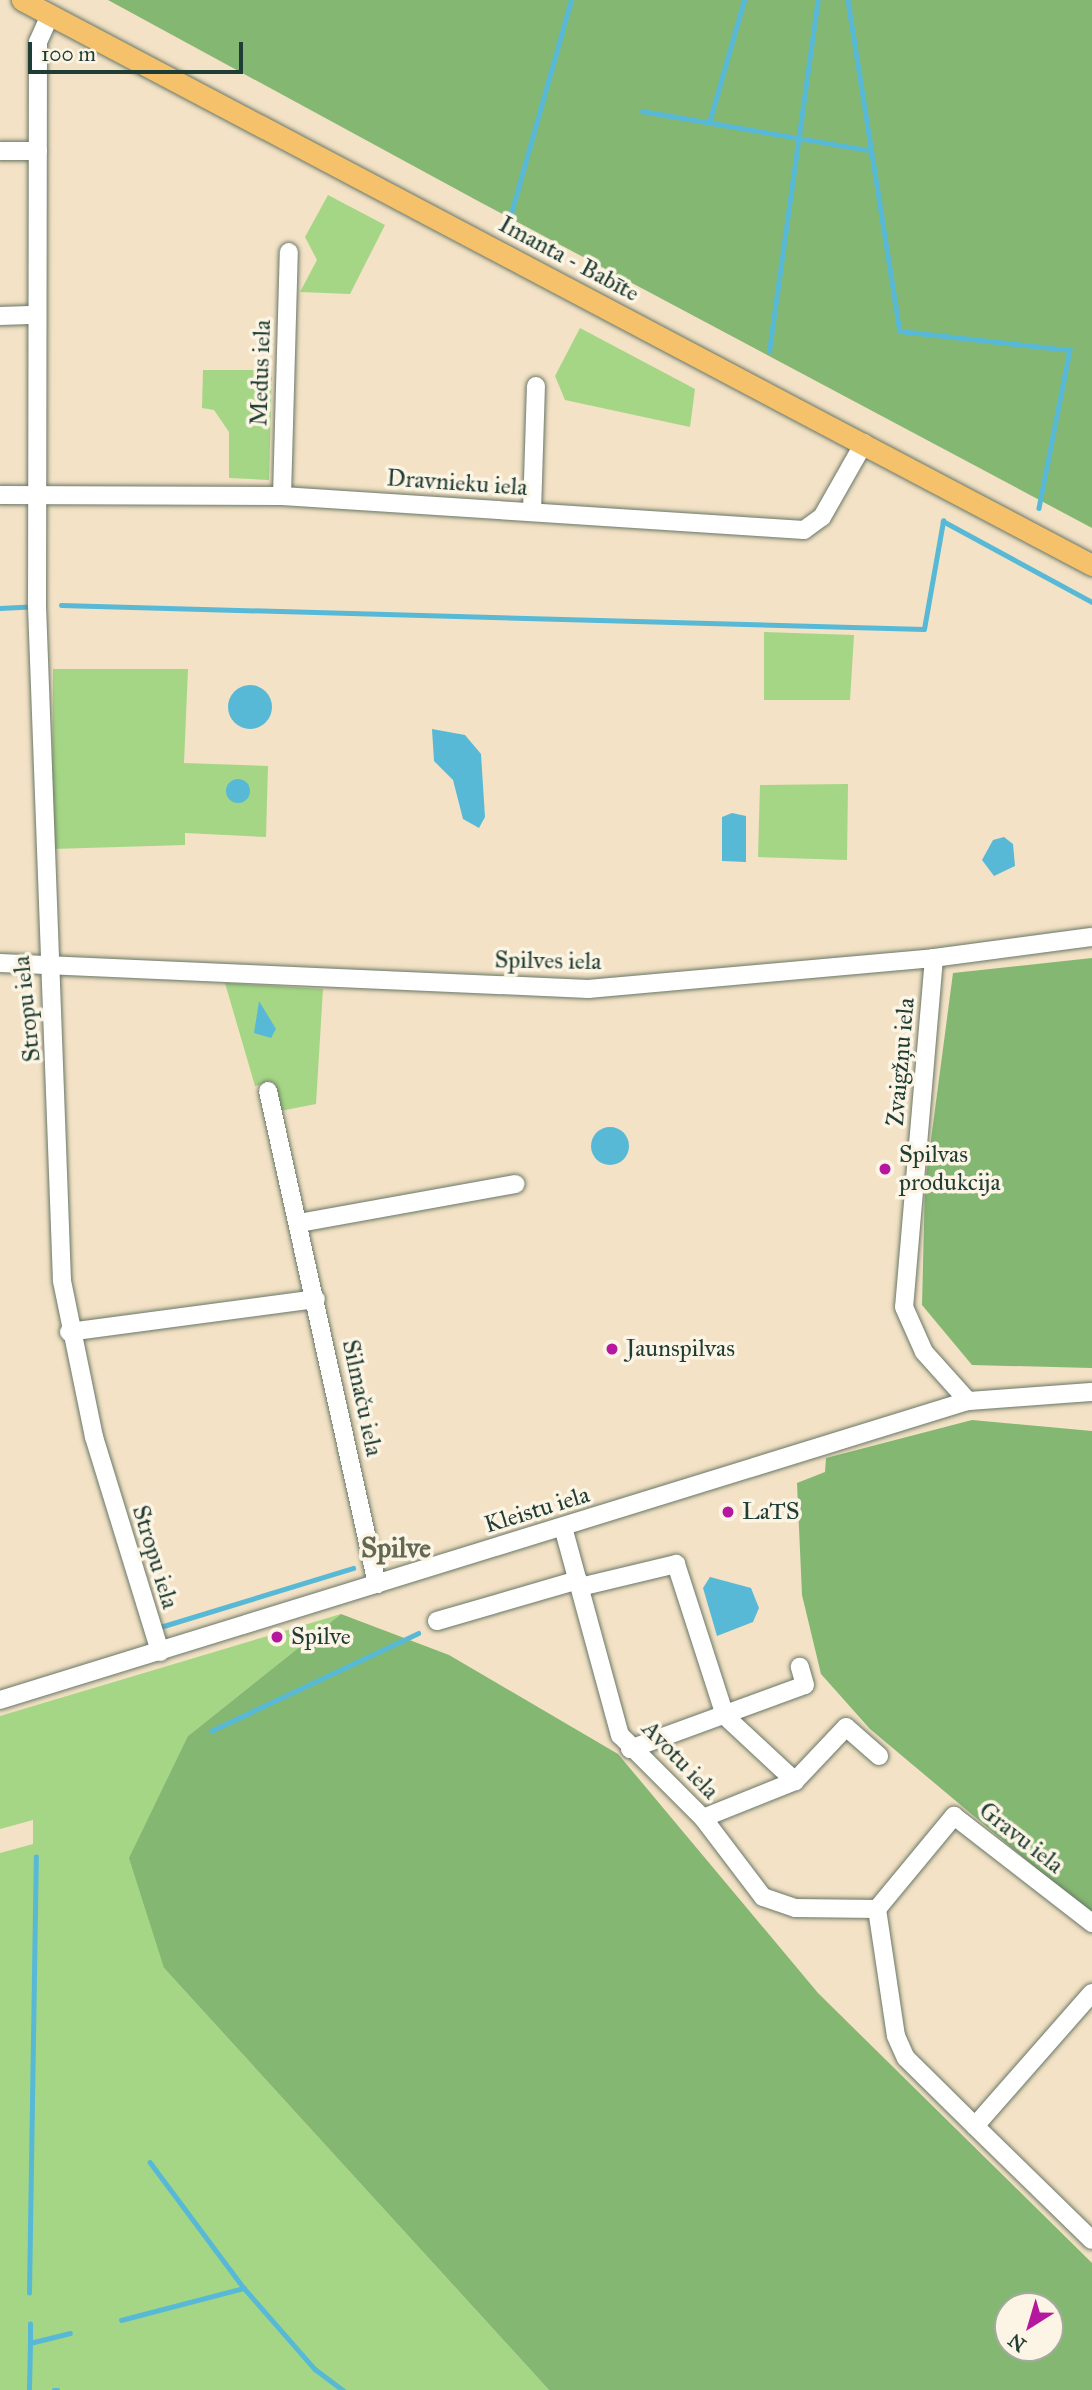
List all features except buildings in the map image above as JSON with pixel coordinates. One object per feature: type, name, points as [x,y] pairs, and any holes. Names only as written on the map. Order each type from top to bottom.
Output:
[{"type":"main road","name":"Imanta - Babīte","points":[[22,0],[1092,565]]},
{"type":"street","name":"Stropu iela","points":[[50,15],[38,42],[39,494],[47,962],[69,1332],[160,1652]]},
{"type":"street","points":[[0,151],[38,151]]},
{"type":"street","name":"Medus iela","points":[[282,496],[289,252]]},
{"type":"street","points":[[0,316],[37,315]]},
{"type":"street","points":[[532,512],[536,386]]},
{"type":"street","name":"Dravnieku iela","points":[[0,495],[282,496],[804,530],[822,517],[864,443]]},
{"type":"street","name":"Spilves iela","points":[[0,963],[47,962],[588,989],[934,958],[1092,937]]},
{"type":"street","name":"Zvaigžņu iela","points":[[934,958],[904,1307],[924,1352],[968,1401]]},
{"type":"street","name":"Silmaču iela","points":[[268,1091],[377,1584]]},
{"type":"street","points":[[299,1223],[516,1184]]},
{"type":"street","points":[[69,1332],[316,1299]]},
{"type":"street","name":"Kleistu iela","points":[[0,1700],[968,1401],[1092,1392]]},
{"type":"street","name":"Avotu iela","points":[[563,1527],[629,1749],[703,1818],[748,1884],[777,1905],[877,1909]]},
{"type":"street","points":[[437,1621],[579,1583],[682,1568],[724,1716],[795,1781]]},
{"type":"street","points":[[629,1749],[724,1716],[803,1676]]},
{"type":"street","points":[[703,1818],[795,1781],[846,1727],[879,1756]]},
{"type":"street","name":"Gravu iela","points":[[877,1909],[954,1816],[1092,1923]]},
{"type":"street","points":[[877,1909],[896,2036],[906,2058],[1092,2241]]},
{"type":"street","points":[[975,2126],[1092,1993]]},
{"type":"green space","points":[[108,0],[1092,0],[1092,528],[478,201]]},
{"type":"green space","points":[[328,195],[385,225],[350,294],[300,292],[317,260],[305,237]]},
{"type":"green space","points":[[580,328],[695,389],[690,427],[565,400],[555,376]]},
{"type":"green space","points":[[203,370],[272,370],[269,480],[229,478],[229,432],[214,410],[202,408]]},
{"type":"green space","points":[[764,632],[854,635],[850,700],[764,700]]},
{"type":"green space","points":[[53,669],[188,669],[184,763],[268,766],[266,837],[185,833],[185,845],[52,849]]},
{"type":"green space","points":[[848,784],[847,860],[758,857],[760,785]]},
{"type":"green space","points":[[1092,958],[1092,1368],[972,1365],[922,1305],[925,1185],[953,973]]},
{"type":"green space","points":[[225,983],[323,989],[316,1104],[280,1111],[273,1082],[255,1086]]},
{"type":"green space","points":[[972,1420],[1092,1431],[1092,1915],[870,1729],[821,1674],[802,1595],[797,1483],[825,1472],[826,1458]]},
{"type":"green space","points":[[341,1614],[188,1736],[164,1968],[549,2390],[0,2390],[0,1853],[33,1844],[33,1820],[0,1829],[0,1716]]},
{"type":"green space","points":[[341,1614],[449,1655],[618,1754],[818,1993],[1092,2263],[1092,2390],[549,2390],[164,1968],[129,1858],[188,1736]]},
{"type":"water","points":[[250,685],[259,686],[266,691],[271,698],[271,716],[266,723],[259,728],[250,729],[241,728],[234,723],[229,716],[228,707],[229,698],[234,691],[241,686]]},
{"type":"water","points":[[432,729],[465,735],[481,754],[485,817],[479,828],[463,819],[453,780],[434,761]]},
{"type":"water","points":[[238,779],[247,782],[250,791],[247,800],[238,803],[229,800],[226,791],[229,782]]},
{"type":"water","points":[[732,813],[746,816],[746,862],[722,861],[722,817]]},
{"type":"water","points":[[1004,837],[1013,844],[1015,866],[994,876],[982,860],[993,840]]},
{"type":"water","points":[[259,1001],[276,1029],[271,1038],[254,1033]]},
{"type":"water","points":[[610,1127],[623,1133],[629,1146],[623,1159],[610,1165],[597,1159],[591,1146],[597,1133]]},
{"type":"water","points":[[710,1577],[751,1588],[759,1608],[753,1622],[717,1636],[703,1588]]},
{"type":"waterway","points":[[510,217],[571,0]]},
{"type":"waterway","points":[[709,123],[744,0]]},
{"type":"waterway","points":[[769,351],[818,0]]},
{"type":"waterway","points":[[848,0],[900,331],[1070,350],[1039,508]]},
{"type":"waterway","points":[[642,111],[867,150]]},
{"type":"waterway","points":[[61,605],[924,629],[943,521],[1092,602]]},
{"type":"waterway","points":[[0,608],[34,606]]},
{"type":"waterway","points":[[157,1628],[353,1568]]},
{"type":"waterway","points":[[211,1731],[418,1633]]},
{"type":"waterway","points":[[29,2293],[36,1857]]},
{"type":"waterway","points":[[150,2162],[244,2288]]},
{"type":"waterway","points":[[121,2320],[244,2288],[315,2369],[343,2390]]},
{"type":"waterway","points":[[30,2324],[30,2343]]},
{"type":"waterway","points":[[29,2390],[30,2343],[70,2333]]},
{"type":"place","name":"Spilvas produkcija","points":[[885,1169]]},
{"type":"place","name":"Jaunspilvas","points":[[612,1349]]},
{"type":"place","name":"LaTS","points":[[728,1512]]},
{"type":"place","name":"Spilve","points":[[277,1637]]},
{"type":"district","name":"Spilve","points":[[396,1548]]}]
